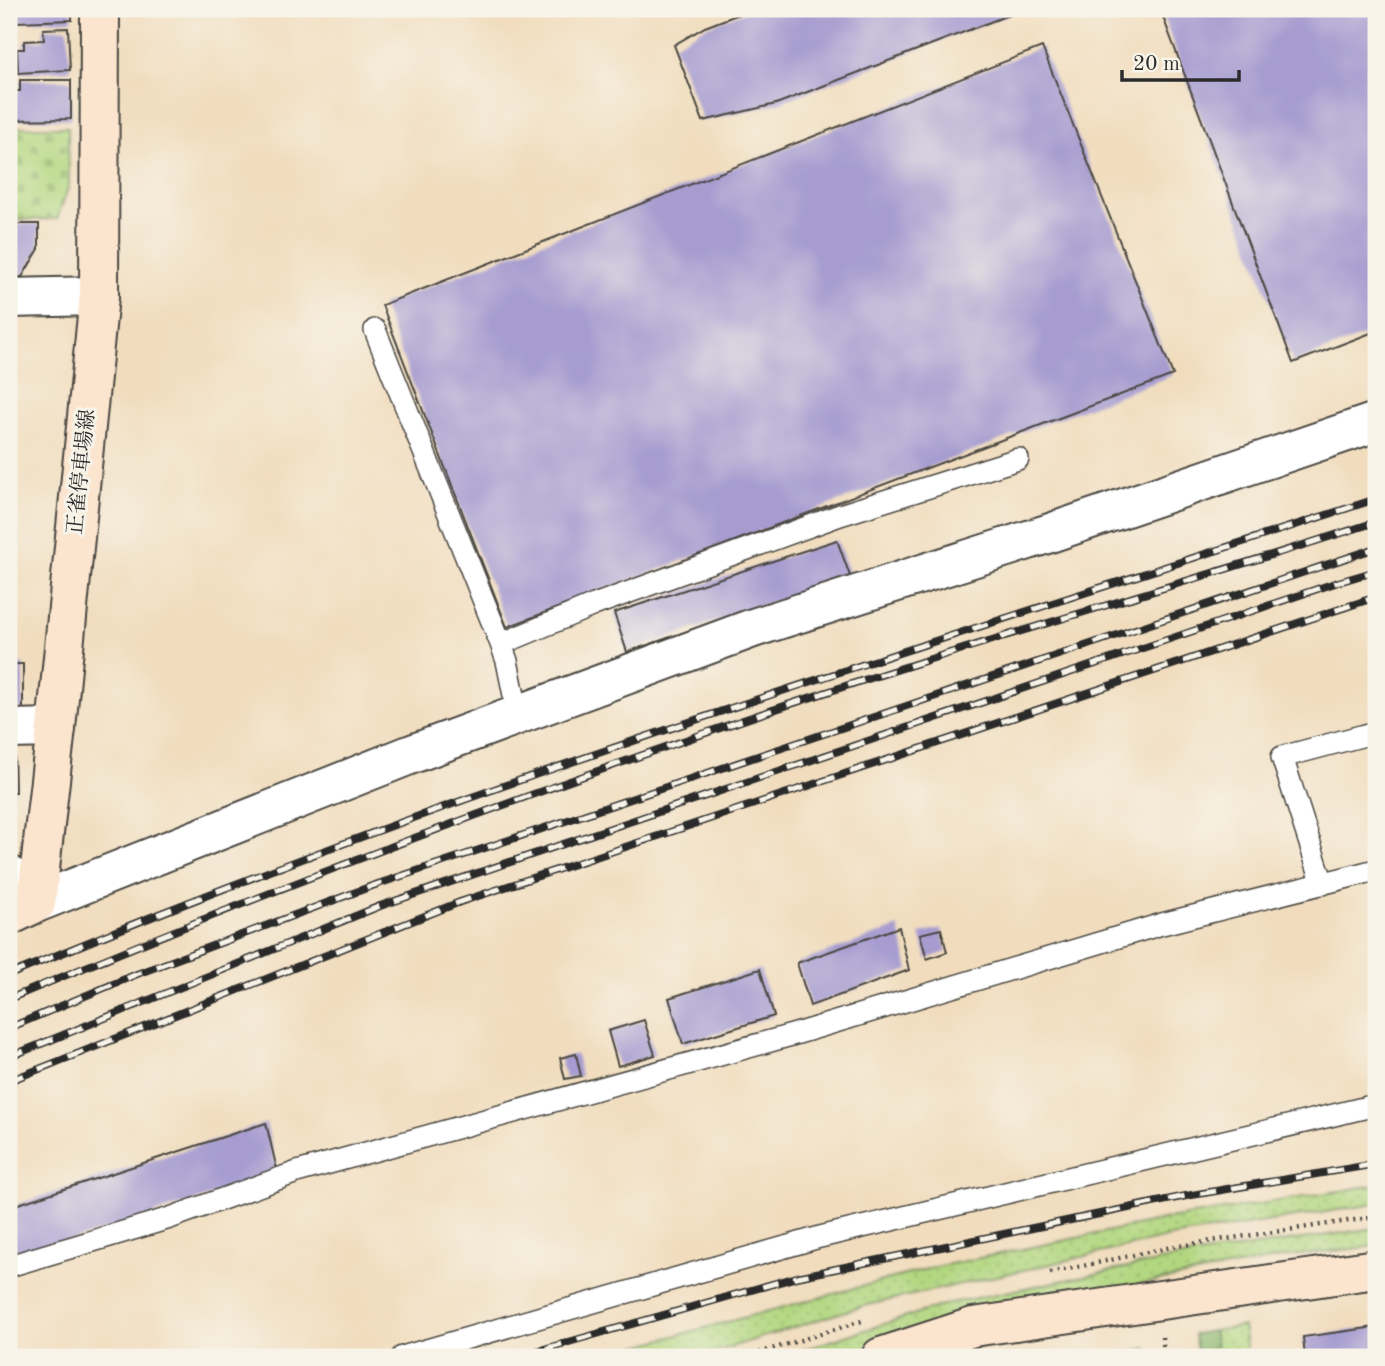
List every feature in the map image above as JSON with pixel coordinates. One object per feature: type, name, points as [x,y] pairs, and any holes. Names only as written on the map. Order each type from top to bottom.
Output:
[{"type":"main road","name":"正雀停車場線","points":[[23,909],[56,728],[99,296],[100,9]]},
{"type":"main road","points":[[881,1357],[973,1327],[1376,1269]]},
{"type":"street","points":[[9,298],[99,296]]},
{"type":"street","points":[[9,875],[23,909],[412,754],[753,628],[1047,534],[1376,422]]},
{"type":"street","points":[[9,729],[56,728]]},
{"type":"lane","points":[[375,330],[501,644],[518,715]]},
{"type":"lane","points":[[501,644],[594,605],[840,515],[1018,459]]},
{"type":"lane","points":[[1323,884],[1282,757],[1376,732]]},
{"type":"lane","points":[[9,1266],[170,1218],[297,1172],[792,1035],[1162,924],[1376,870]]},
{"type":"lane","points":[[402,1357],[820,1237],[1376,1105]]},
{"type":"path","points":[[1161,1331],[1165,1357]]},
{"type":"green space","points":[[9,127],[68,127],[69,185],[57,219],[9,220]]},
{"type":"green space","points":[[1376,1185],[1376,1204],[1171,1237],[859,1307],[699,1357],[595,1357],[931,1268],[1168,1219]]},
{"type":"green space","points":[[1376,1228],[1376,1246],[1291,1256],[977,1315],[841,1357],[780,1357],[950,1303],[1176,1258]]},
{"type":"green space","points":[[1243,1326],[1248,1357],[1218,1357],[1213,1331]]},
{"type":"green space","points":[[1213,1331],[1218,1357],[1198,1357],[1194,1334]]},
{"type":"green space","points":[[1147,1348],[1149,1357],[1106,1357]]},
{"type":"building","points":[[14,9],[72,9],[72,20],[15,22]]},
{"type":"building","points":[[752,9],[1024,9],[776,104],[703,121],[674,45],[705,27]]},
{"type":"building","points":[[1160,9],[1376,9],[1376,331],[1293,363]]},
{"type":"building","points":[[68,28],[70,70],[18,73],[17,49],[24,49],[24,41],[44,40],[43,29]]},
{"type":"building","points":[[1042,47],[1173,375],[507,627],[382,305]]},
{"type":"building","points":[[20,80],[71,80],[71,119],[9,120],[9,91],[20,91]]},
{"type":"building","points":[[9,224],[39,224],[39,249],[22,277],[9,277]]},
{"type":"building","points":[[837,540],[850,576],[627,652],[614,613]]},
{"type":"building","points":[[9,664],[23,664],[23,709],[9,710]]},
{"type":"building","points":[[9,743],[14,743],[15,792],[9,792]]},
{"type":"building","points":[[899,927],[909,970],[810,1006],[797,963]]},
{"type":"building","points":[[941,929],[947,952],[927,959],[920,934]]},
{"type":"building","points":[[760,969],[774,1016],[683,1044],[669,998]]},
{"type":"building","points":[[644,1020],[655,1055],[618,1066],[608,1031]]},
{"type":"building","points":[[576,1054],[581,1076],[565,1079],[560,1058]]},
{"type":"building","points":[[266,1123],[278,1174],[9,1261],[9,1207]]},
{"type":"building","points":[[1376,1327],[1376,1357],[1305,1357],[1303,1337]]},
{"type":"railway","points":[[9,975],[177,907],[516,781],[859,666],[1376,499]]},
{"type":"railway","points":[[9,999],[364,857],[723,727],[886,673],[1376,522]]},
{"type":"railway","points":[[9,1028],[137,974],[372,886],[1376,548]]},
{"type":"railway","points":[[9,1057],[380,906],[1376,571]]},
{"type":"railway","points":[[9,1081],[460,902],[1376,597]]},
{"type":"railway","points":[[516,1357],[797,1277],[1186,1196],[1376,1164]]}]
